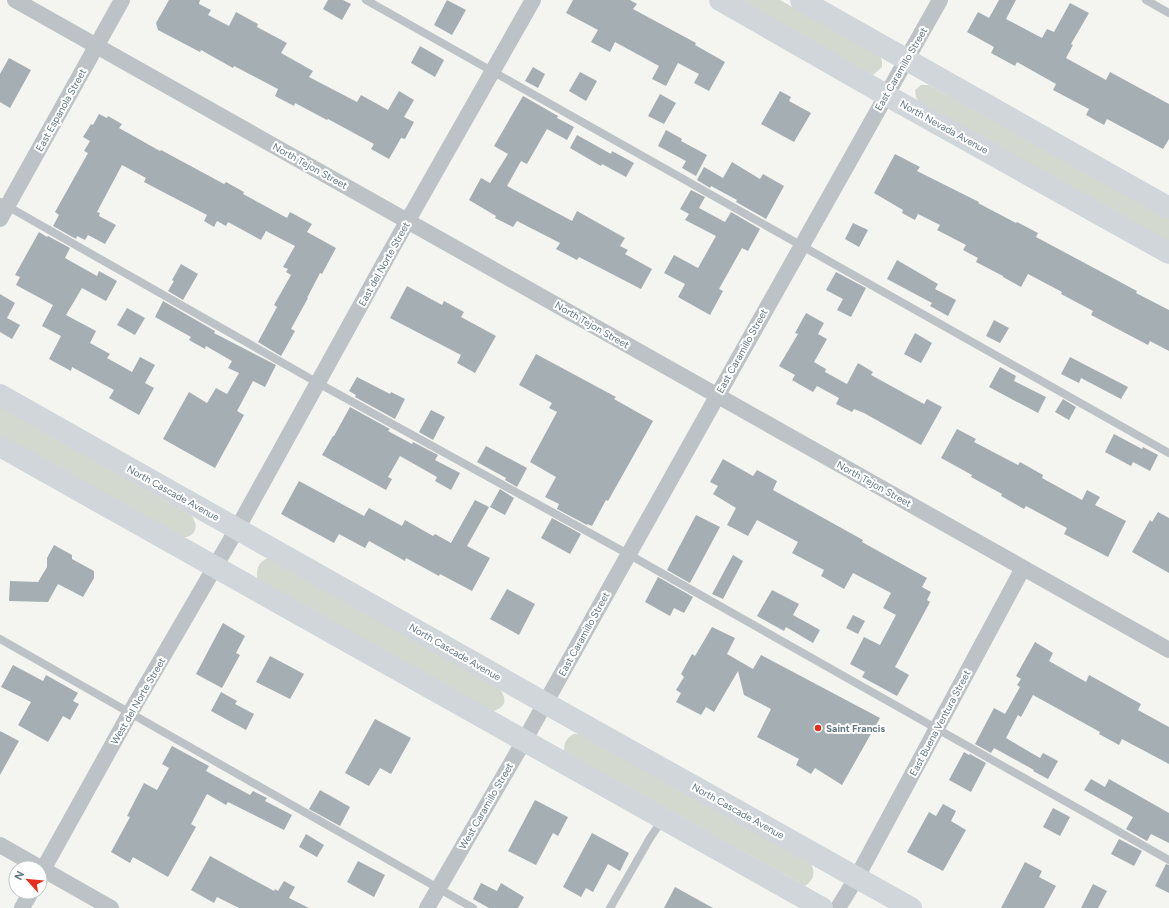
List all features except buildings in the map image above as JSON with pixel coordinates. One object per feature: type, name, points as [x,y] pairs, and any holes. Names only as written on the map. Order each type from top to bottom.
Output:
[{"type":"main road","name":"North Nevada Avenue","points":[[720,0],[886,95],[1169,253]]},
{"type":"main road","points":[[801,0],[1169,208]]},
{"type":"main road","name":"North Cascade Avenue","points":[[0,395],[911,908]]},
{"type":"main road","points":[[0,446],[822,908]]},
{"type":"street","name":"North Tejon Street","points":[[15,0],[1169,650]]},
{"type":"street","name":"East Espanola Street","points":[[3,209],[122,0]]},
{"type":"street","name":"East del Norte Street","points":[[237,529],[408,220],[533,0]]},
{"type":"street","name":"East Caramillo Street","points":[[545,703],[940,0]]},
{"type":"street","name":"West del Norte Street","points":[[48,861],[130,713],[237,529]]},
{"type":"street","name":"East Buena Ventura Street","points":[[838,908],[857,877],[1023,568]]},
{"type":"street","name":"West Caramillo Street","points":[[427,908],[545,703]]},
{"type":"street","points":[[0,845],[23,860]]},
{"type":"street","points":[[48,875],[111,908]]},
{"type":"lane","points":[[366,0],[1169,452]]},
{"type":"lane","points":[[1146,0],[1169,13]]},
{"type":"lane","points":[[3,209],[628,554],[1169,860]]},
{"type":"lane","points":[[0,639],[473,908]]},
{"type":"lane","points":[[610,908],[650,838],[663,819]]},
{"type":"shaded area","points":[[735,0],[780,0],[880,56],[882,67],[873,75]]},
{"type":"shaded area","points":[[921,85],[929,85],[1169,218],[1169,244],[920,105],[916,97],[915,90]]},
{"type":"shaded area","points":[[0,407],[192,516],[196,528],[195,531],[190,536],[181,538],[0,435]]},
{"type":"shaded area","points":[[270,557],[499,688],[505,700],[504,703],[499,708],[490,712],[258,581],[258,566]]},
{"type":"shaded area","points":[[574,734],[582,734],[811,864],[813,871],[812,879],[805,886],[564,751],[566,741]]},
{"type":"place","name":"Saint Francis","points":[[818,728]]}]
